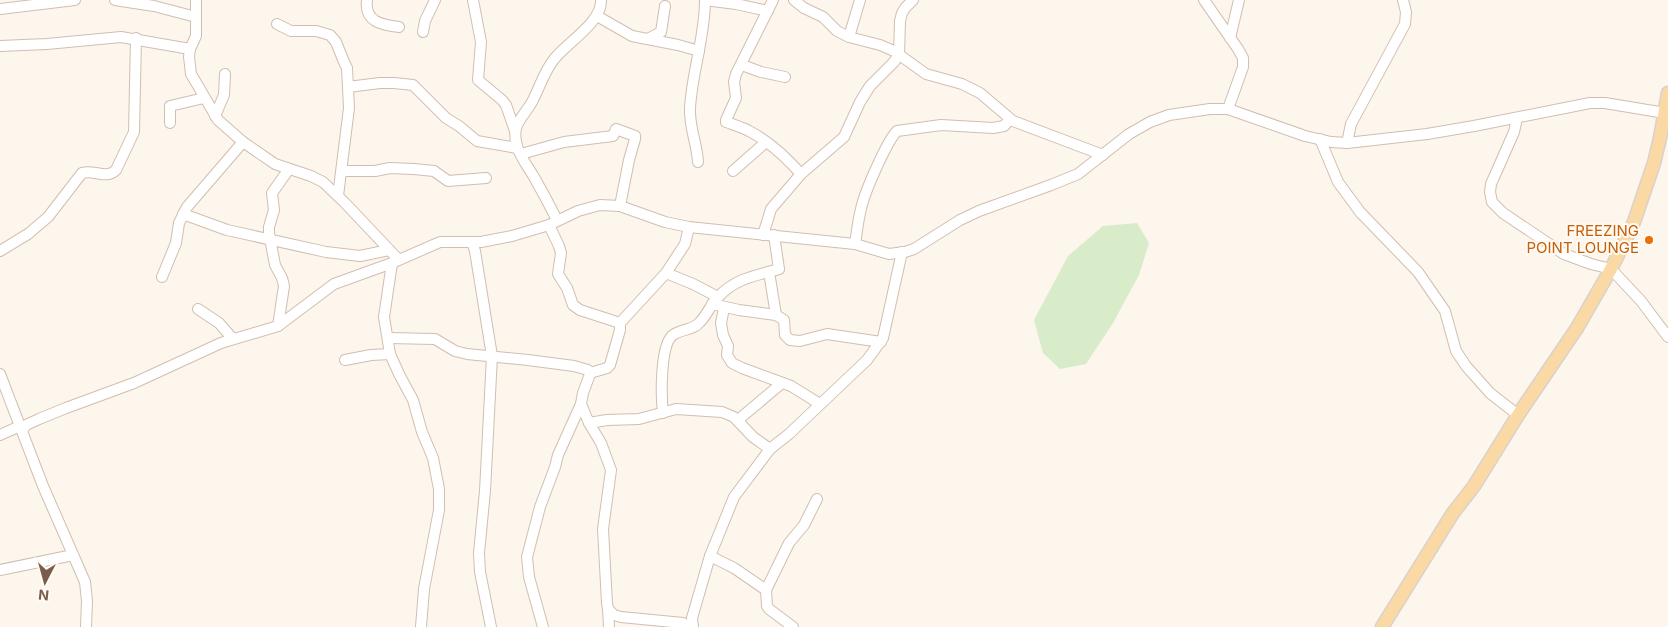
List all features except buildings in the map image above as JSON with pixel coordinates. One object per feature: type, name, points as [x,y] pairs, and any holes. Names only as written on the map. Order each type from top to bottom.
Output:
[{"type":"main road","points":[[1382,627],[1453,514],[1474,486],[1518,415],[1577,328],[1612,269],[1634,222],[1654,163],[1665,140],[1664,113],[1668,92]]},
{"type":"street","points":[[0,9],[75,0]]},
{"type":"street","points":[[115,0],[154,6],[196,17]]},
{"type":"street","points":[[196,0],[196,36],[190,49],[189,62],[191,74],[215,116],[223,126],[275,164],[318,179],[338,196],[388,250],[395,261],[384,316],[390,354],[414,400],[439,488],[439,510],[424,589],[422,627]]},
{"type":"street","points":[[367,0],[366,8],[373,20],[387,26],[399,27]]},
{"type":"street","points":[[423,32],[425,21],[435,0]]},
{"type":"street","points":[[473,0],[481,42],[478,80],[506,105],[519,151],[553,223],[560,253],[558,274],[567,288],[573,305],[580,310],[620,324]]},
{"type":"street","points":[[515,132],[518,122],[531,104],[548,66],[597,16],[601,8],[601,0]]},
{"type":"street","points":[[698,162],[698,152],[689,117],[691,92],[704,20],[705,0],[768,11]]},
{"type":"street","points":[[773,0],[735,78],[736,99],[726,122],[749,131],[766,142],[787,158],[801,174]]},
{"type":"street","points":[[794,0],[804,8],[823,18],[837,31],[849,37],[880,45],[899,54],[926,74],[962,84],[980,94],[1010,119],[1103,155]]},
{"type":"street","points":[[849,37],[860,0]]},
{"type":"street","points":[[763,235],[771,209],[801,174],[844,137],[860,102],[870,86],[890,68],[899,54],[902,13],[913,0]]},
{"type":"street","points":[[1204,0],[1242,56],[1243,67],[1228,109]]},
{"type":"street","points":[[1230,38],[1239,0]]},
{"type":"street","points":[[1347,143],[1351,124],[1405,24],[1406,12],[1403,0]]},
{"type":"street","points":[[648,39],[661,32],[665,6]]},
{"type":"street","points":[[597,16],[626,34],[678,44],[699,51]]},
{"type":"street","points":[[277,24],[291,31],[326,33],[336,42],[347,68],[349,108],[338,196]]},
{"type":"street","points":[[0,46],[62,43],[121,37],[136,38],[190,49]]},
{"type":"street","points":[[0,251],[28,234],[48,217],[82,172],[106,174],[113,173],[116,170],[134,132],[136,38]]},
{"type":"street","points":[[742,64],[761,72],[785,77]]},
{"type":"street","points":[[215,116],[224,95],[225,74]]},
{"type":"street","points":[[348,88],[380,83],[413,85],[446,118],[477,141],[519,151],[564,142],[613,136],[616,129],[632,134],[635,136],[635,139],[620,206]]},
{"type":"street","points":[[170,123],[170,106],[204,98]]},
{"type":"street","points":[[0,435],[21,429],[26,425],[66,408],[134,383],[233,339],[278,326],[334,284],[440,242],[482,242],[505,238],[553,223],[578,211],[600,205],[620,206],[665,222],[689,227],[855,244],[889,254],[914,248],[978,211],[1051,186],[1078,174],[1129,134],[1156,119],[1179,112],[1228,109],[1305,136],[1347,143],[1427,134],[1517,118],[1590,102],[1664,113]]},
{"type":"street","points":[[1517,118],[1514,132],[1491,184],[1492,202],[1503,213],[1564,254],[1612,269],[1641,301],[1668,337]]},
{"type":"street","points":[[855,244],[864,199],[884,151],[897,131],[941,125],[994,128],[1004,126],[1010,119]]},
{"type":"street","points":[[1320,140],[1338,182],[1360,212],[1418,272],[1445,311],[1456,351],[1466,366],[1490,393],[1518,415]]},
{"type":"street","points":[[162,277],[174,249],[179,223],[183,214],[196,195],[243,142]]},
{"type":"street","points":[[733,171],[766,142]]},
{"type":"street","points":[[278,326],[284,286],[275,266],[269,227],[274,210],[272,193],[289,169]]},
{"type":"street","points":[[342,171],[414,169],[434,171],[448,181],[486,178]]},
{"type":"street","points":[[183,214],[226,230],[326,252],[368,255],[388,250]]},
{"type":"street","points":[[590,373],[607,368],[610,365],[620,324],[666,273],[685,244],[689,227]]},
{"type":"street","points":[[663,412],[661,396],[663,364],[668,340],[676,333],[698,324],[715,300],[738,281],[780,268],[774,235]]},
{"type":"street","points":[[472,242],[492,356],[485,491],[479,553],[480,572],[491,627]]},
{"type":"street","points":[[608,609],[614,615],[621,617],[689,624],[710,556],[734,497],[770,449],[789,434],[867,360],[881,342],[888,322],[902,252]]},
{"type":"street","points":[[769,272],[776,314]]},
{"type":"street","points":[[666,273],[693,284],[724,308],[776,314],[784,320],[786,335],[790,340],[800,341],[827,334],[881,342]]},
{"type":"street","points":[[724,308],[721,323],[728,346],[727,355],[730,361],[742,368],[795,388],[820,404]]},
{"type":"street","points":[[198,309],[219,323],[233,339]]},
{"type":"street","points":[[388,338],[435,339],[455,351],[467,354],[574,366],[587,369],[590,373]]},
{"type":"street","points":[[345,360],[371,355],[390,354]]},
{"type":"street","points":[[543,627],[529,577],[527,556],[540,506],[558,455],[581,404],[590,373]]},
{"type":"street","points":[[0,374],[42,486],[86,586],[86,627]]},
{"type":"street","points":[[738,420],[782,383]]},
{"type":"street","points":[[581,404],[589,423],[601,443],[611,470],[604,529],[605,584],[609,627]]},
{"type":"street","points":[[589,423],[607,420],[639,419],[663,412],[685,409],[708,412],[716,411],[738,420],[753,437],[770,449]]},
{"type":"street","points":[[793,627],[769,609],[767,606],[766,590],[789,543],[804,525],[817,499]]},
{"type":"street","points":[[0,570],[73,556]]},
{"type":"street","points":[[710,556],[734,568],[766,590]]},
{"type":"green space","points":[[1137,223],[1149,243],[1139,275],[1113,323],[1086,364],[1060,369],[1043,353],[1034,320],[1068,256],[1103,226]]},
{"type":"place","name":"FREEZING POINT LOUNGE","points":[[1649,240]]}]
